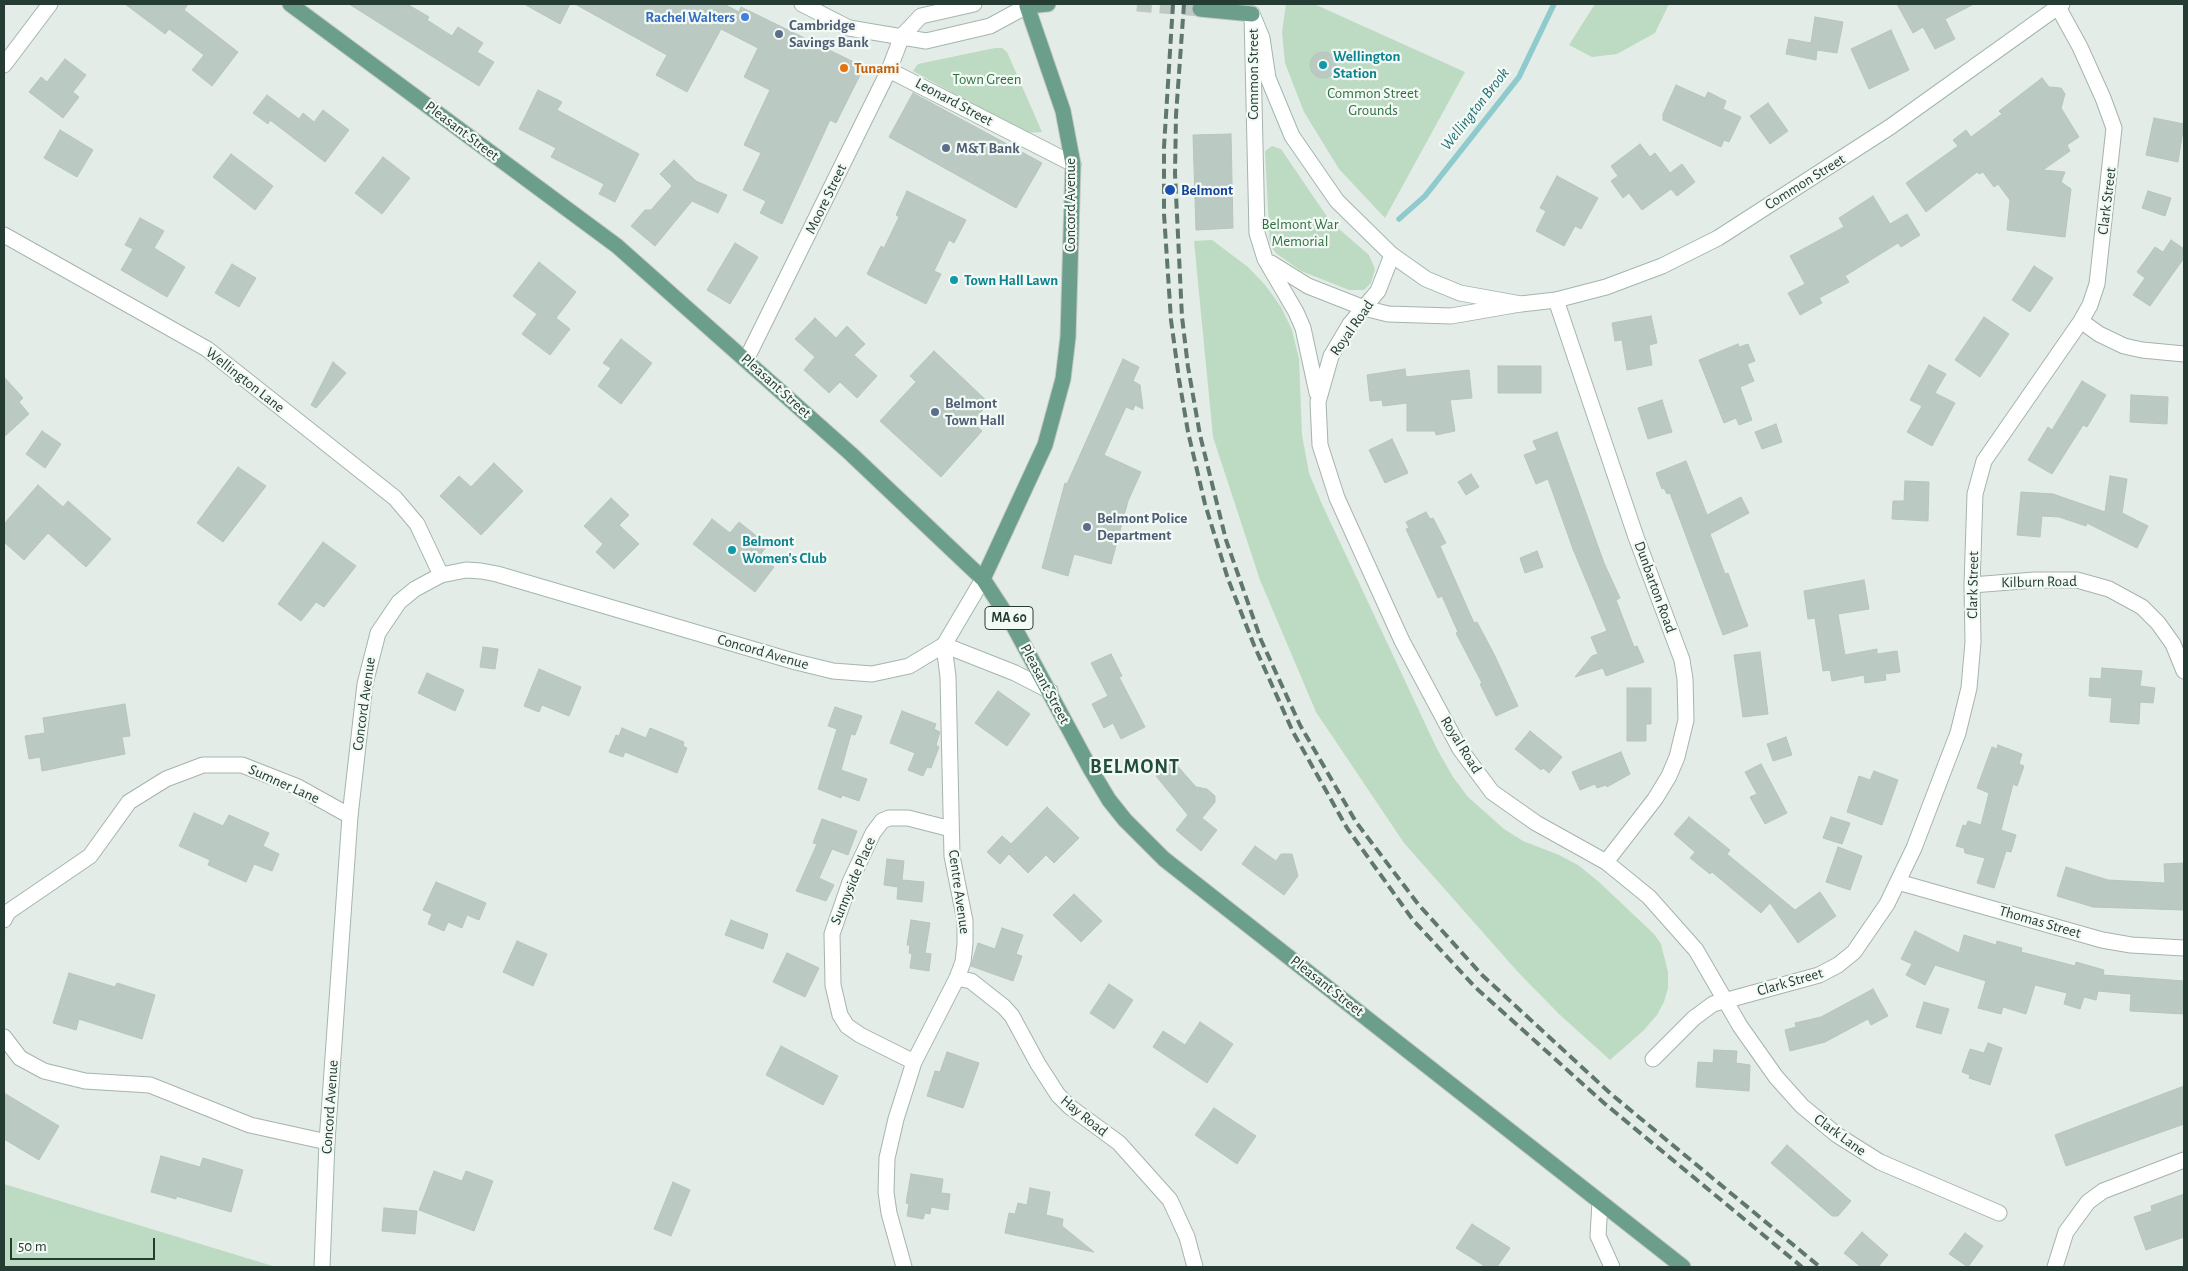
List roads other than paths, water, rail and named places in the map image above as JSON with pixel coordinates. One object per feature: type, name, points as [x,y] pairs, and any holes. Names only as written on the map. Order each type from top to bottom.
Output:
[{"type":"main road","name":"Pleasant Street","points":[[290,4],[617,246],[746,360],[983,579],[1014,625],[1090,770],[1109,800],[1125,820],[1164,859],[1683,1267]]},
{"type":"main road","points":[[1027,6],[1048,4]]},
{"type":"main road","name":"Concord Avenue","points":[[983,579],[1045,445],[1062,389],[1068,337],[1073,164],[1063,111],[1027,6]]},
{"type":"main road","points":[[1200,10],[1254,7]]},
{"type":"street","points":[[4,64],[50,4]]},
{"type":"street","points":[[802,4],[849,28],[926,40],[985,28],[1027,6]]},
{"type":"street","points":[[902,36],[922,16],[974,4]]},
{"type":"street","points":[[1008,4],[1027,6]]},
{"type":"street","name":"Common Street","points":[[1254,7],[1256,226],[1258,243],[1265,259],[1308,286],[1364,308],[1388,314],[1431,316],[1472,313],[1520,304],[1556,300],[1606,287],[1662,266],[1718,238],[1859,148],[2060,6]]},
{"type":"street","name":"Clark Street","points":[[1653,1059],[1694,1018],[1713,1004],[1809,979],[1830,970],[1854,952],[1887,904],[1935,793],[1965,710],[1973,650],[1972,585],[1976,494],[1984,461],[2081,321],[2090,305],[2097,284],[2114,128],[2103,98],[2060,6]]},
{"type":"street","name":"Common Street","points":[[1254,7],[1262,38],[1268,78],[1292,136],[1337,202],[1392,255],[1442,287],[1477,297],[1520,304]]},
{"type":"street","name":"Moore Street","points":[[746,360],[889,70],[902,36]]},
{"type":"street","name":"Leonard Street","points":[[889,70],[1073,164]]},
{"type":"street","name":"Wellington Lane","points":[[4,235],[207,349],[395,498],[417,524],[441,575]]},
{"type":"street","name":"Royal Road","points":[[1318,402],[1331,356],[1350,324],[1383,282],[1392,255]]},
{"type":"street","name":"Royal Road","points":[[1265,259],[1296,312],[1303,328],[1318,402],[1320,445],[1336,498],[1402,642],[1460,749],[1492,792],[1536,823],[1606,862],[1649,897],[1686,936],[1724,1000]]},
{"type":"street","name":"Dunbarton Road","points":[[1556,300],[1636,537],[1682,660],[1686,693],[1686,720],[1682,740],[1669,776],[1655,799],[1606,862]]},
{"type":"street","points":[[2081,321],[2099,334],[2124,346],[2142,350],[2184,354]]},
{"type":"street","name":"Concord Avenue","points":[[322,1267],[327,1142],[350,816],[365,684],[376,638],[383,623],[399,602],[415,588],[441,575],[466,570],[497,574],[796,662],[849,673],[872,674],[897,670],[922,660],[944,645],[964,615],[983,579]]},
{"type":"street","name":"Kilburn Road","points":[[1972,585],[2070,580],[2093,583],[2108,589],[2142,607],[2158,623],[2180,656],[2184,671]]},
{"type":"street","points":[[944,645],[1015,673],[1050,692]]},
{"type":"street","name":"Centre Avenue","points":[[904,1267],[889,1213],[886,1192],[887,1158],[896,1119],[914,1062],[957,978],[963,962],[966,933],[952,856],[950,726],[948,677],[944,645]]},
{"type":"street","name":"Sumner Lane","points":[[4,920],[8,912],[90,856],[129,802],[166,778],[203,765],[242,766],[298,787],[350,816]]},
{"type":"street","name":"Sunnyside Place","points":[[914,1062],[860,1035],[847,1026],[840,1015],[833,986],[832,934],[850,882],[873,833],[882,820],[908,818],[951,829]]},
{"type":"street","name":"Thomas Street","points":[[1898,882],[2102,940],[2131,945],[2184,948]]},
{"type":"street","name":"Hay Road","points":[[957,978],[971,981],[1004,1007],[1012,1016],[1038,1064],[1058,1094],[1070,1107],[1119,1143],[1170,1200],[1187,1237],[1195,1267]]},
{"type":"street","name":"Clark Lane","points":[[1724,1000],[1776,1077],[1802,1106],[1837,1135],[1880,1162],[1999,1214]]},
{"type":"street","points":[[4,1036],[20,1058],[44,1071],[85,1081],[150,1085],[250,1125],[327,1142]]},
{"type":"street","points":[[2055,1267],[2061,1243],[2078,1214],[2102,1191],[2184,1160]]},
{"type":"street","points":[[1600,1202],[1598,1236],[1612,1267]]},
{"type":"waterway","name":"Wellington Brook","points":[[1399,219],[1425,196],[1519,77],[1554,4]]},
{"type":"tunnel","points":[[1137,4],[1200,9]]},
{"type":"railway","points":[[1173,4],[1164,147],[1164,214],[1171,320],[1179,379],[1188,432],[1205,504],[1228,579],[1254,645],[1293,732],[1347,828],[1413,920],[1475,987],[1604,1103],[1802,1267]]},
{"type":"railway","points":[[1184,4],[1176,115],[1175,174],[1182,317],[1188,367],[1200,435],[1226,540],[1261,640],[1300,725],[1356,822],[1418,904],[1482,975],[1611,1094],[1820,1267]]},
{"type":"place","name":"Rachel Walters","points":[[745,17]]},
{"type":"place","name":"Cambridge Savings Bank","points":[[779,34]]},
{"type":"place","name":"Wellington Station","points":[[1323,65]]},
{"type":"place","name":"Tunami","points":[[844,68]]},
{"type":"place","name":"M&T Bank","points":[[946,148]]},
{"type":"place","name":"Belmont","points":[[1170,190]]},
{"type":"place","name":"Town Hall Lawn","points":[[954,280]]},
{"type":"place","name":"Belmont Town Hall","points":[[935,412]]},
{"type":"place","name":"Belmont Police Department","points":[[1087,527]]},
{"type":"place","name":"Belmont Women's Club","points":[[732,550]]},
{"type":"district","name":"BELMONT","points":[[1135,767]]},
{"type":"park label","name":"Town Green","points":[[987,79]]},
{"type":"park label","name":"Common Street Grounds","points":[[1373,102]]},
{"type":"park label","name":"Belmont War Memorial","points":[[1300,232]]}]
